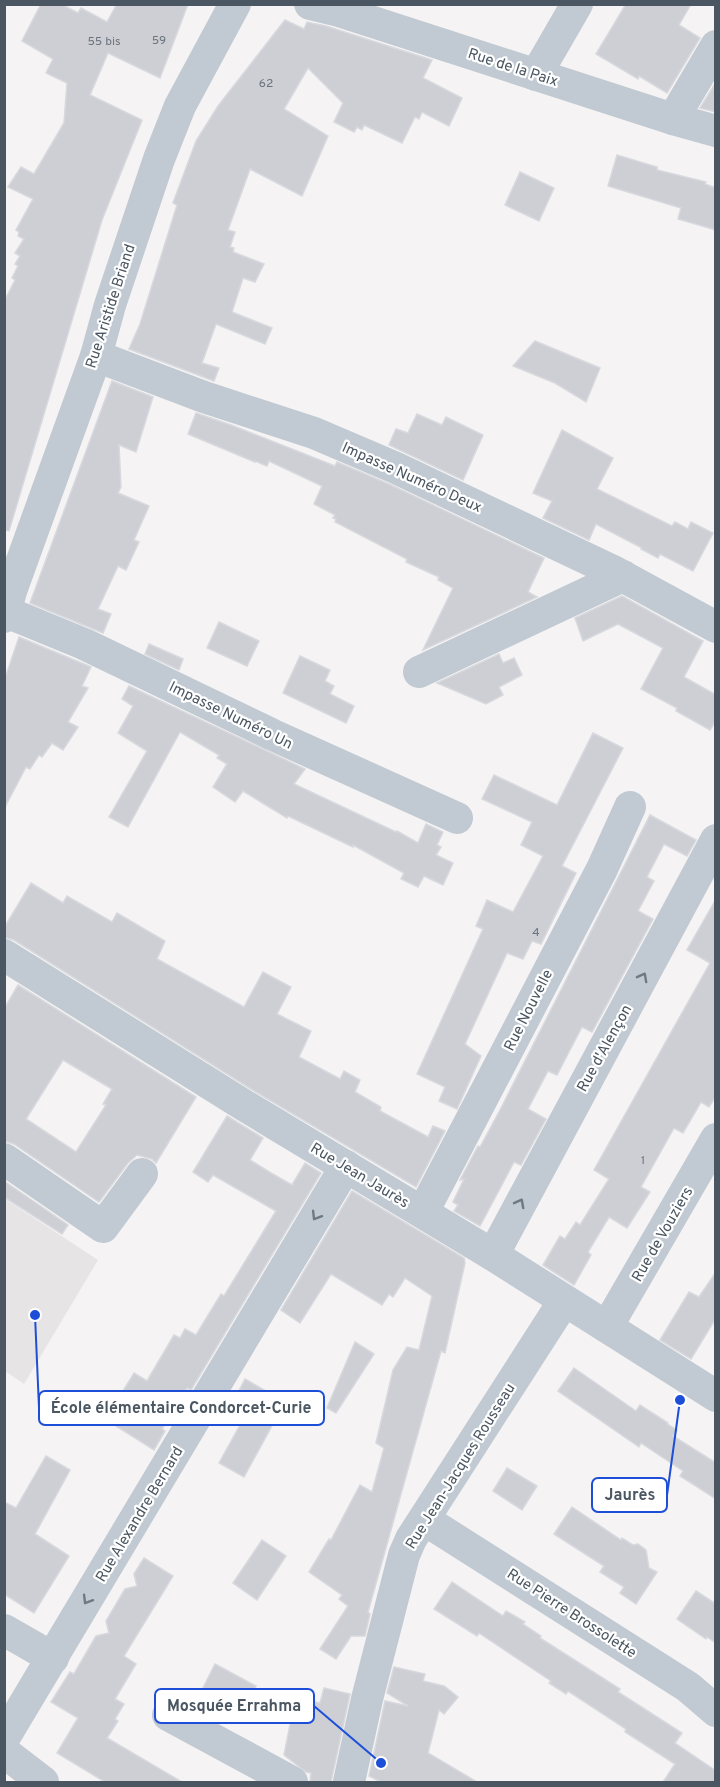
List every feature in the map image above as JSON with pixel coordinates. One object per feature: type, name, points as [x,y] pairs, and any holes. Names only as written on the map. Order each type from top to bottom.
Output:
[{"type":"street","name":"Rue Aristide Briand","points":[[5,614],[11,591],[96,357],[132,237],[159,159],[175,117],[236,4]]},
{"type":"street","name":"Rue de la Paix","points":[[310,4],[339,11],[673,119],[716,130]]},
{"type":"street","points":[[536,75],[577,4]]},
{"type":"street","points":[[673,119],[716,46]]},
{"type":"street","name":"Impasse Numéro Deux","points":[[96,357],[314,434],[396,468],[623,576],[716,627]]},
{"type":"street","points":[[419,672],[623,576]]},
{"type":"street","name":"Impasse Numéro Un","points":[[5,614],[84,644],[273,735],[457,818]]},
{"type":"street","name":"Rue Nouvelle","points":[[423,1212],[602,869],[630,807]]},
{"type":"street","name":"Rue d'Alençon","points":[[493,1255],[716,840]]},
{"type":"street","name":"Rue Jean Jaurès","points":[[4,955],[243,1104],[493,1255],[716,1396]]},
{"type":"street","name":"Rue de Vouziers","points":[[607,1328],[716,1139]]},
{"type":"street","points":[[4,1159],[103,1227],[142,1174]]},
{"type":"street","name":"Rue Alexandre Bernard","points":[[4,1738],[346,1166]]},
{"type":"street","name":"Rue Jean-Jacques Rousseau","points":[[349,1782],[367,1699],[404,1555],[411,1539],[564,1300]]},
{"type":"street","name":"Rue Pierre Brossolette","points":[[425,1520],[688,1687],[716,1711]]},
{"type":"street","points":[[4,1630],[53,1658]]},
{"type":"street","points":[[168,1715],[292,1782]]},
{"type":"street","points":[[4,1752],[43,1782]]},
{"type":"shaded area","points":[[5,1199],[98,1260],[24,1384],[5,1371]]},
{"type":"building","points":[[41,4],[61,4],[78,13],[81,8],[107,22],[117,4],[188,4],[160,78],[108,53],[90,95],[142,120],[102,220],[9,531],[4,530],[4,302],[15,280],[12,278],[18,266],[15,264],[20,256],[15,253],[24,239],[18,236],[19,232],[16,230],[33,199],[8,187],[21,167],[34,174],[64,123],[67,83],[46,73],[53,59],[22,41]]},
{"type":"building","points":[[626,4],[691,4],[679,25],[700,38],[667,93],[596,54]]},
{"type":"building","points":[[285,20],[304,29],[307,22],[326,26],[432,60],[423,78],[462,98],[449,126],[422,112],[419,119],[415,117],[402,143],[364,125],[362,130],[357,127],[354,132],[334,122],[343,103],[308,68],[284,109],[328,136],[302,196],[250,169],[228,230],[235,232],[230,247],[234,248],[233,252],[264,264],[255,282],[243,278],[232,312],[272,328],[265,344],[216,324],[202,363],[219,368],[214,381],[129,349],[140,324],[177,205],[173,203],[196,141],[218,106]]},
{"type":"building","points":[[716,82],[716,112],[700,108]]},
{"type":"building","points":[[617,155],[657,167],[657,170],[706,182],[705,184],[716,188],[716,230],[678,219],[681,208],[608,186]]},
{"type":"building","points":[[520,172],[554,188],[539,221],[505,205]]},
{"type":"building","points":[[535,341],[600,368],[586,402],[555,383],[513,366]]},
{"type":"building","points":[[112,381],[153,397],[136,452],[119,445],[121,487],[118,493],[149,506],[134,540],[139,542],[126,570],[118,566],[98,609],[111,614],[103,633],[30,603]]},
{"type":"building","points":[[196,413],[335,466],[337,462],[389,484],[544,558],[528,592],[537,597],[423,650],[453,588],[438,580],[439,577],[406,562],[407,559],[335,522],[336,519],[333,518],[335,515],[314,504],[322,486],[269,461],[267,466],[255,462],[188,434]]},
{"type":"building","points":[[417,414],[442,425],[446,417],[483,435],[463,480],[389,445],[396,429],[408,433]]},
{"type":"building","points":[[562,430],[613,458],[597,489],[672,526],[675,522],[688,529],[691,522],[713,533],[693,571],[660,554],[658,558],[596,524],[589,540],[543,518],[552,501],[533,493]]},
{"type":"building","points":[[622,596],[703,641],[684,677],[716,695],[716,720],[710,730],[676,711],[677,708],[641,689],[663,648],[618,624],[583,641],[575,618]]},
{"type":"building","points":[[219,622],[259,641],[247,666],[207,648]]},
{"type":"building","points":[[19,637],[91,667],[82,686],[88,688],[68,722],[78,727],[63,750],[52,743],[42,757],[39,755],[30,769],[26,767],[4,809],[4,681]]},
{"type":"building","points":[[149,644],[183,659],[179,670],[145,654]]},
{"type":"building","points":[[499,654],[503,663],[514,658],[522,675],[499,687],[503,695],[486,704],[437,683]]},
{"type":"building","points":[[300,656],[330,670],[325,681],[334,686],[330,694],[354,706],[346,723],[283,693]]},
{"type":"building","points":[[129,686],[305,769],[294,784],[397,831],[418,843],[426,824],[443,832],[437,845],[441,847],[436,855],[453,863],[443,885],[424,876],[418,887],[401,879],[404,873],[353,845],[353,847],[288,816],[287,818],[243,791],[235,802],[213,787],[227,764],[217,758],[219,755],[180,732],[128,827],[109,817],[147,751],[118,733],[133,706],[122,699]]},
{"type":"building","points":[[593,733],[623,748],[562,866],[576,873],[541,944],[532,941],[523,959],[507,953],[465,1044],[481,1056],[457,1109],[439,1101],[445,1087],[417,1074],[483,929],[476,926],[487,900],[513,912],[543,856],[521,845],[532,822],[482,799],[494,775],[557,805]]},
{"type":"building","points":[[650,815],[696,840],[687,856],[664,844],[647,877],[654,881],[638,911],[653,919],[592,1032],[582,1027],[557,1075],[548,1071],[528,1109],[546,1119],[521,1165],[514,1162],[480,1226],[454,1211],[458,1205],[453,1202],[464,1179],[460,1180],[500,1110]]},
{"type":"building","points":[[31,883],[63,903],[67,896],[112,922],[117,913],[165,941],[157,959],[244,1007],[263,972],[291,987],[277,1014],[311,1031],[299,1057],[340,1079],[344,1071],[360,1080],[355,1092],[381,1107],[380,1111],[428,1137],[433,1126],[445,1131],[416,1187],[251,1089],[14,940],[4,937],[4,928]]},
{"type":"building","points":[[716,899],[716,1096],[709,1107],[701,1102],[683,1133],[674,1128],[641,1187],[650,1192],[627,1228],[609,1217],[588,1252],[591,1255],[574,1285],[543,1265],[560,1236],[565,1239],[576,1222],[580,1225],[609,1179],[594,1170],[710,963],[687,950]]},
{"type":"building","points":[[18,985],[196,1097],[156,1163],[152,1159],[137,1155],[128,1163],[99,1202],[14,1144],[4,1141],[4,1009]],"holes":[[[63,1060],[112,1089],[103,1104],[106,1105],[76,1152],[26,1119]]]},
{"type":"building","points":[[227,1116],[263,1138],[250,1160],[271,1173],[292,1185],[305,1163],[321,1173],[191,1390],[187,1388],[162,1429],[165,1431],[154,1450],[116,1426],[121,1419],[110,1412],[134,1373],[147,1381],[174,1335],[180,1338],[185,1329],[196,1335],[221,1294],[224,1296],[276,1211],[213,1175],[208,1182],[193,1172]]},
{"type":"building","points":[[4,1181],[68,1225],[62,1234],[4,1197]]},
{"type":"building","points":[[352,1191],[464,1258],[465,1263],[445,1353],[441,1351],[368,1612],[370,1614],[365,1636],[351,1636],[336,1659],[320,1649],[348,1606],[339,1599],[342,1595],[309,1572],[329,1539],[331,1540],[360,1485],[372,1492],[384,1448],[376,1443],[393,1370],[407,1347],[419,1350],[432,1296],[405,1278],[393,1297],[389,1294],[382,1305],[331,1274],[300,1323],[281,1310]]},
{"type":"building","points":[[716,1272],[716,1318],[691,1359],[660,1340],[689,1292],[699,1297]]},
{"type":"building","points":[[355,1342],[374,1354],[336,1413],[327,1408]]},
{"type":"building","points":[[574,1368],[636,1411],[640,1405],[668,1423],[677,1430],[673,1436],[716,1463],[716,1499],[680,1476],[683,1471],[641,1443],[639,1447],[558,1391]]},
{"type":"building","points":[[245,1379],[285,1402],[244,1477],[219,1463],[245,1416],[230,1408]]},
{"type":"building","points":[[46,1456],[70,1470],[35,1534],[69,1556],[34,1613],[4,1594],[4,1502],[16,1508]]},
{"type":"building","points":[[507,1468],[537,1486],[522,1510],[493,1491]]},
{"type":"building","points":[[572,1507],[621,1540],[622,1538],[633,1545],[638,1544],[646,1550],[649,1568],[657,1572],[636,1604],[620,1593],[624,1587],[600,1572],[604,1566],[554,1534]]},
{"type":"building","points":[[262,1540],[286,1556],[257,1600],[233,1583]]},
{"type":"building","points":[[144,1558],[173,1576],[124,1656],[136,1664],[115,1699],[124,1704],[115,1719],[118,1721],[107,1738],[182,1782],[105,1782],[57,1753],[78,1718],[51,1702],[70,1672],[74,1674],[96,1636],[109,1633],[106,1621],[125,1589],[137,1586],[134,1574]]},
{"type":"building","points":[[452,1582],[503,1616],[506,1611],[525,1622],[523,1624],[541,1636],[540,1638],[620,1689],[618,1692],[682,1733],[675,1743],[716,1771],[716,1782],[663,1782],[675,1764],[568,1691],[566,1694],[549,1683],[551,1681],[479,1633],[477,1636],[434,1609]]},
{"type":"building","points":[[696,1591],[716,1604],[716,1643],[707,1637],[706,1639],[677,1619]]},
{"type":"building","points":[[215,1664],[256,1686],[242,1713],[201,1692]]},
{"type":"building","points":[[394,1667],[425,1674],[423,1681],[444,1686],[458,1697],[444,1714],[439,1710],[428,1753],[477,1782],[381,1782],[369,1776],[385,1701],[408,1706],[387,1693]]},
{"type":"building","points":[[324,1688],[350,1694],[331,1782],[310,1782],[311,1773],[306,1772],[284,1755],[293,1709],[313,1710],[315,1702],[320,1703]]},
{"type":"place","name":"École élémentaire Condorcet-Curie","points":[[35,1315]]},
{"type":"place","name":"Jaurès","points":[[680,1400]]},
{"type":"place","name":"Mosquée Errahma","points":[[381,1763]]}]
